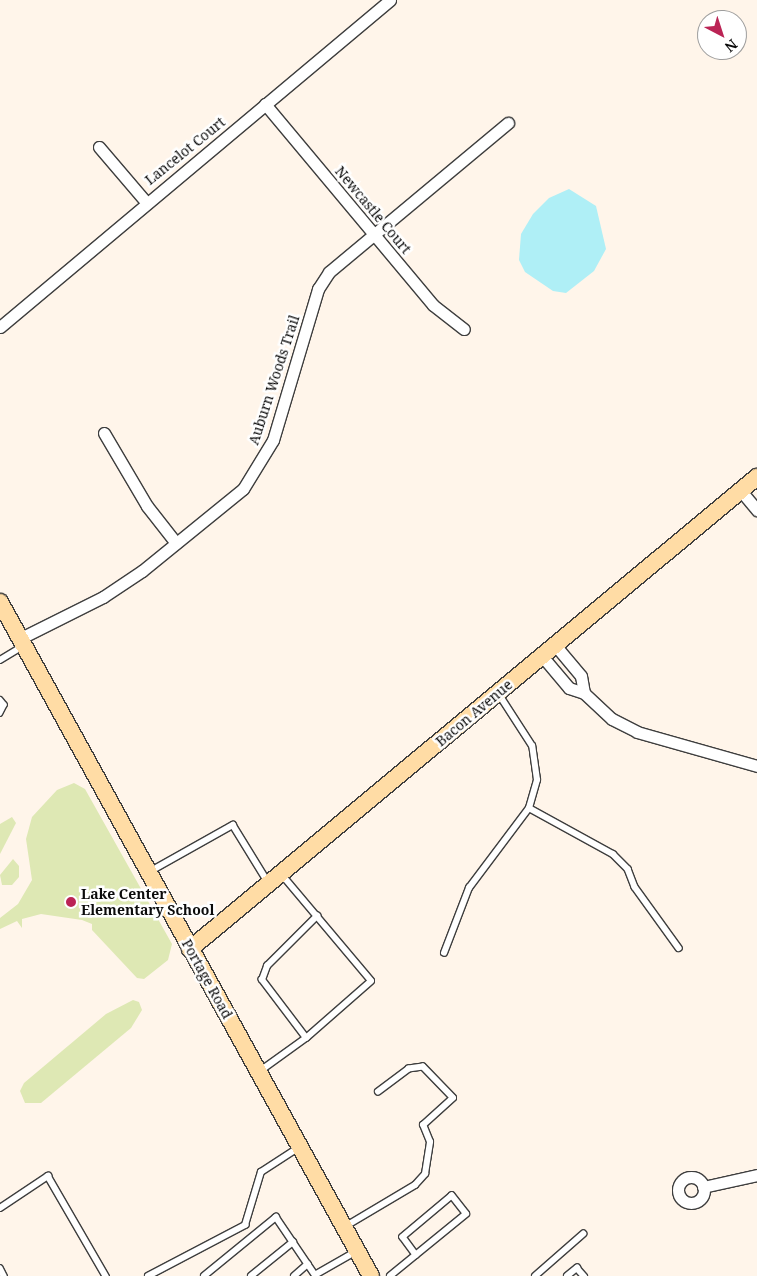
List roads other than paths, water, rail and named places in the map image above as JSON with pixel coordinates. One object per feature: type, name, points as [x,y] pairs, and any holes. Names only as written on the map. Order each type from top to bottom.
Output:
[{"type":"street","name":"Lancelot Court","points":[[0,327],[146,202],[390,0]]},
{"type":"street","name":"Newcastle Court","points":[[265,104],[432,305],[464,329]]},
{"type":"street","name":"Auburn Woods Trail","points":[[23,641],[103,597],[176,543],[242,490],[256,474],[273,440],[318,289],[329,272],[373,233],[508,123]]},
{"type":"street","points":[[99,147],[146,202]]},
{"type":"street","points":[[104,433],[147,506],[176,543]]},
{"type":"street","name":"Bacon Avenue","points":[[190,949],[757,477]]},
{"type":"street","points":[[741,491],[757,510]]},
{"type":"street","name":"Portage Road","points":[[0,602],[371,1276]]},
{"type":"street","points":[[556,645],[581,676],[584,693]]},
{"type":"street","points":[[542,656],[569,688],[584,693],[612,720],[637,732],[757,766]]},
{"type":"street","points":[[704,1186],[757,1175]]},
{"type":"lane","points":[[0,660],[23,641]]},
{"type":"lane","points":[[444,953],[469,888],[529,808],[537,780],[532,746],[498,693]]},
{"type":"lane","points":[[0,700],[4,705],[0,713]]},
{"type":"lane","points":[[529,808],[613,854],[628,869],[635,887],[679,948]]},
{"type":"lane","points":[[149,873],[233,825],[275,879],[317,916],[371,981],[306,1038],[258,1072]]},
{"type":"lane","points":[[306,1038],[262,980],[267,966],[317,916]]},
{"type":"lane","points":[[344,1227],[415,1185],[425,1174],[430,1142],[423,1125],[453,1098],[423,1067],[408,1069],[379,1092]]},
{"type":"lane","points":[[148,1276],[245,1226],[262,1172],[300,1147]]},
{"type":"lane","points":[[0,1208],[48,1176],[106,1276]]},
{"type":"lane","points":[[390,1276],[466,1214],[452,1196],[403,1237],[416,1254]]},
{"type":"lane","points":[[204,1276],[276,1217],[315,1275],[357,1250]]},
{"type":"lane","points":[[535,1276],[583,1234]]},
{"type":"lane","points":[[251,1276],[293,1242]]},
{"type":"lane","points":[[294,1276],[308,1264]]},
{"type":"lane","points":[[0,1268],[4,1276]]},
{"type":"lane","points":[[567,1276],[577,1268],[584,1276]]},
{"type":"water","points":[[569,189],[596,206],[606,249],[594,271],[566,293],[553,291],[525,272],[519,260],[521,234],[533,214],[549,198]]},
{"type":"place","name":"Lake Center Elementary School","points":[[71,902]]}]
